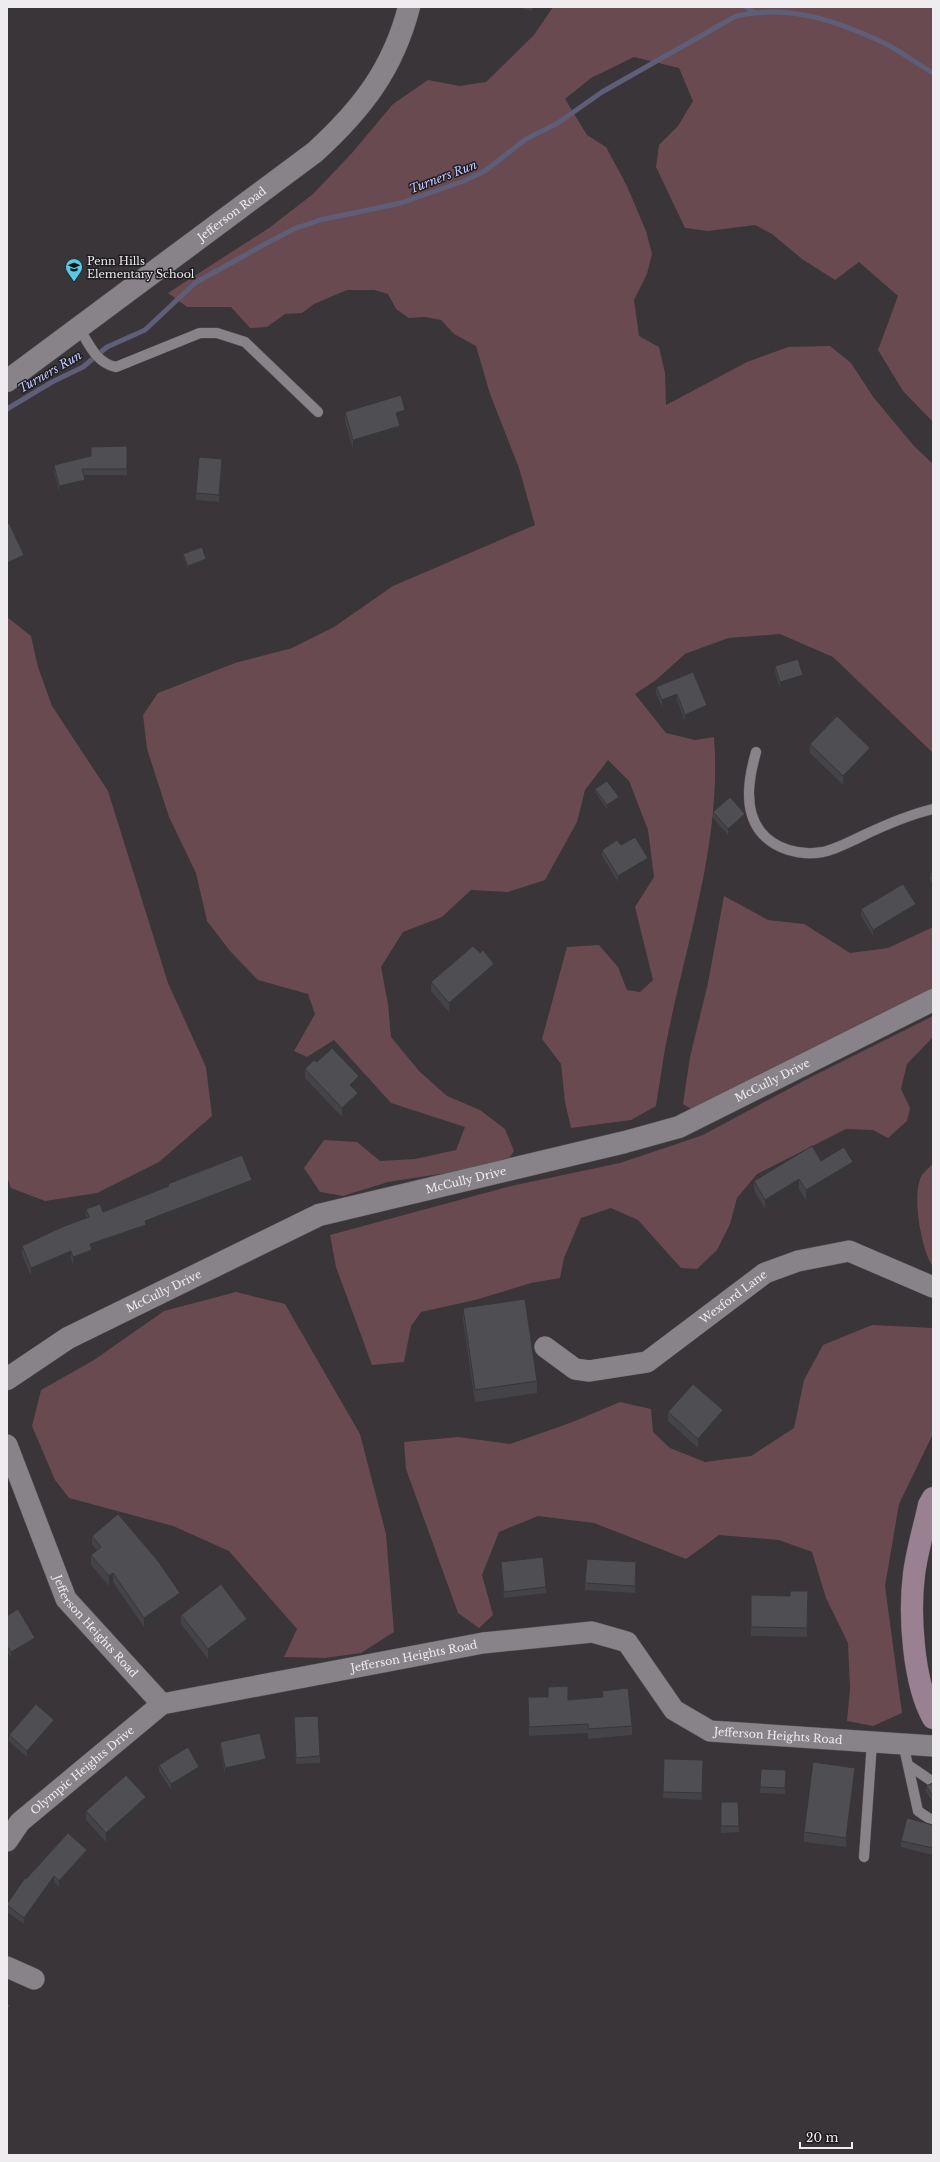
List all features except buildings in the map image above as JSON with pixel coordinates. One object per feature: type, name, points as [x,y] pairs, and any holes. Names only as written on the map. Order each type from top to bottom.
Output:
[{"type":"main road","points":[[933,1498],[929,1505],[914,1574],[912,1643],[926,1705],[933,1718]]},
{"type":"street","name":"Jefferson Road","points":[[7,381],[315,152],[336,133],[370,94],[382,75],[393,52],[409,7]]},
{"type":"street","name":"McCully Drive","points":[[7,1379],[68,1338],[320,1215],[617,1144],[679,1127],[933,1000]]},
{"type":"street","name":"Wexford Lane","points":[[545,1347],[575,1369],[589,1371],[647,1362],[765,1273],[798,1261],[849,1251],[933,1286]]},
{"type":"street","name":"Jefferson Heights Road","points":[[7,1445],[66,1599],[162,1704],[483,1643],[592,1632],[627,1642],[674,1710],[710,1731],[933,1746]]},
{"type":"street","name":"Olympic Heights Drive","points":[[7,1841],[20,1822],[162,1704]]},
{"type":"street","points":[[7,1967],[34,1979]]},
{"type":"lane","points":[[79,328],[100,361],[107,365],[116,367],[200,333],[217,333],[245,342],[318,412]]},
{"type":"lane","points":[[756,752],[750,772],[748,794],[757,827],[767,840],[776,847],[797,852],[822,852],[886,825],[933,809]]},
{"type":"lane","points":[[864,1857],[872,1742]]},
{"type":"lane","points":[[903,1743],[918,1811],[933,1821]]},
{"type":"lane","points":[[908,1765],[933,1782]]},
{"type":"shaded area","points":[[553,7],[933,7],[933,422],[903,391],[878,350],[898,296],[859,262],[835,280],[802,259],[772,234],[755,225],[708,231],[685,228],[656,167],[659,145],[678,126],[693,101],[679,68],[634,57],[591,78],[565,99],[587,135],[606,147],[627,186],[646,231],[652,254],[647,274],[634,300],[639,336],[659,347],[665,373],[666,405],[747,362],[788,347],[830,346],[851,363],[874,398],[914,446],[933,464],[933,753],[833,657],[780,634],[728,638],[685,654],[656,680],[635,694],[666,733],[695,740],[714,737],[715,775],[713,812],[708,850],[702,887],[666,1043],[656,1106],[631,1120],[571,1128],[565,1102],[561,1064],[542,1039],[567,947],[599,945],[618,967],[627,990],[640,992],[653,980],[635,907],[654,877],[648,830],[629,781],[608,760],[585,790],[577,822],[545,880],[508,892],[471,890],[442,917],[403,932],[381,967],[388,1004],[391,1037],[419,1071],[447,1096],[480,1110],[505,1129],[514,1151],[505,1164],[388,1182],[343,1196],[320,1192],[304,1168],[324,1140],[357,1142],[380,1161],[415,1159],[456,1150],[465,1127],[391,1103],[334,1040],[307,1057],[294,1051],[315,1014],[308,994],[258,980],[230,951],[207,921],[196,873],[169,817],[147,749],[143,715],[158,693],[235,663],[292,648],[334,627],[393,586],[535,525],[519,468],[490,394],[476,346],[454,334],[441,320],[425,317],[409,318],[396,309],[388,294],[374,290],[347,290],[314,304],[302,313],[285,314],[267,327],[250,328],[231,307],[187,307],[168,293],[269,228],[313,194],[352,153],[393,104],[428,80],[460,86],[486,82],[534,35]]},
{"type":"shaded area","points":[[7,617],[31,636],[38,667],[52,706],[108,791],[168,983],[206,1067],[212,1116],[159,1162],[97,1193],[45,1201],[11,1188],[7,1177]]},
{"type":"shaded area","points":[[724,896],[768,920],[804,924],[850,953],[888,948],[933,927],[933,989],[871,1018],[693,1110],[683,1104],[690,1057],[708,983]]},
{"type":"shaded area","points":[[933,1016],[933,1037],[907,1064],[901,1089],[910,1108],[907,1121],[888,1138],[873,1130],[846,1129],[757,1174],[737,1198],[730,1224],[717,1250],[697,1269],[681,1268],[638,1220],[611,1208],[581,1218],[564,1258],[560,1278],[531,1283],[475,1300],[421,1312],[411,1326],[404,1362],[372,1365],[336,1267],[330,1235],[511,1186],[620,1163],[703,1135],[811,1077]]},
{"type":"shaded area","points":[[933,1163],[933,1267],[921,1235],[917,1208],[917,1195],[922,1175]]},
{"type":"shaded area","points":[[236,1292],[285,1304],[360,1434],[386,1534],[394,1632],[361,1653],[325,1658],[284,1657],[297,1629],[229,1551],[173,1526],[69,1498],[55,1480],[32,1426],[41,1390],[94,1360],[164,1311]]},
{"type":"shaded area","points":[[872,1325],[933,1328],[933,1434],[899,1504],[885,1586],[902,1713],[873,1726],[847,1721],[850,1689],[848,1643],[826,1598],[812,1552],[779,1540],[719,1535],[686,1559],[594,1523],[538,1516],[499,1532],[482,1575],[493,1615],[479,1628],[458,1613],[406,1469],[404,1442],[458,1437],[510,1444],[570,1423],[620,1402],[651,1409],[653,1432],[670,1448],[705,1462],[751,1456],[794,1428],[804,1380],[823,1345]]},
{"type":"waterway","name":"Turners Run","points":[[746,7],[754,12]]},
{"type":"waterway","name":"Turners Run","points":[[7,409],[52,382],[83,367],[107,347],[145,330],[195,283],[267,243],[294,229],[320,220],[401,203],[464,181],[485,171],[526,139],[558,123],[602,92],[736,16],[775,12],[813,17],[832,22],[850,28],[886,44],[933,73]]},
{"type":"place","name":"Penn Hills Elementary School","points":[[74,282]]}]
